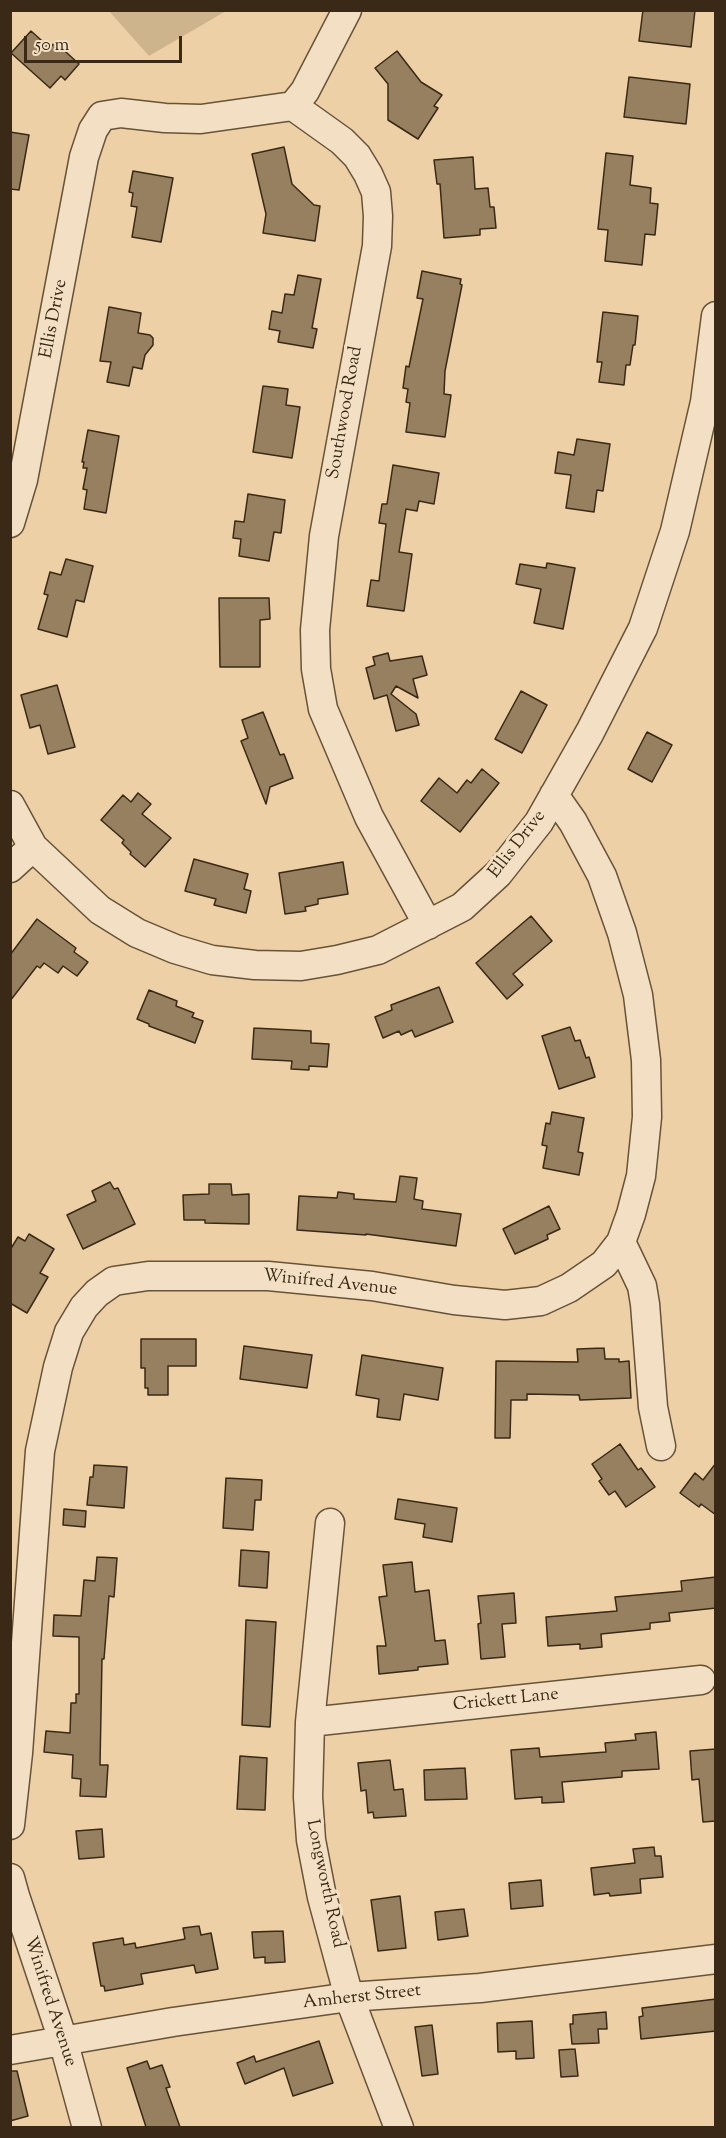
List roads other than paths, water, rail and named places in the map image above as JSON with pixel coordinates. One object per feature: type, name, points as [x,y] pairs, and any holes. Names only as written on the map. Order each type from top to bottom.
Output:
[{"type":"street","points":[[293,106],[305,91],[347,10]]},
{"type":"street","name":"Ellis Drive","points":[[10,523],[23,480],[32,438],[84,157],[93,130],[102,116],[121,113],[201,119],[293,106]]},
{"type":"street","name":"Southwood Road","points":[[293,106],[342,141],[357,156],[376,192],[378,216],[377,246],[324,536],[317,588],[316,669],[323,709],[364,808],[428,925]]},
{"type":"street","name":"Ellis Drive","points":[[10,805],[33,847],[100,910],[137,933],[174,949],[212,960],[255,965],[301,966],[378,950],[462,907],[498,874],[539,822],[590,732],[643,628],[675,531],[705,402],[716,316]]},
{"type":"street","name":"Winifred Avenue","points":[[10,1825],[18,1753],[40,1451],[58,1367],[69,1332],[84,1306],[97,1293],[114,1281],[148,1276],[268,1276],[372,1286],[454,1300],[505,1305],[541,1301],[569,1288],[604,1264],[621,1242],[641,1176],[647,1117],[646,1060],[638,995],[622,933],[602,876],[573,822],[554,795]]},
{"type":"street","points":[[10,868],[33,847]]},
{"type":"street","points":[[621,1242],[638,1275],[645,1304],[653,1407],[661,1446]]},
{"type":"street","name":"Longworth Road","points":[[330,1523],[310,1722],[308,1797],[311,1840],[322,1897],[350,1997],[399,2127]]},
{"type":"street","name":"Crickett Lane","points":[[310,1722],[701,1680]]},
{"type":"street","name":"Winifred Avenue","points":[[10,1878],[63,2040],[87,2127]]},
{"type":"street","name":"Amherst Street","points":[[10,2050],[350,1997],[480,1988],[716,1959]]}]
